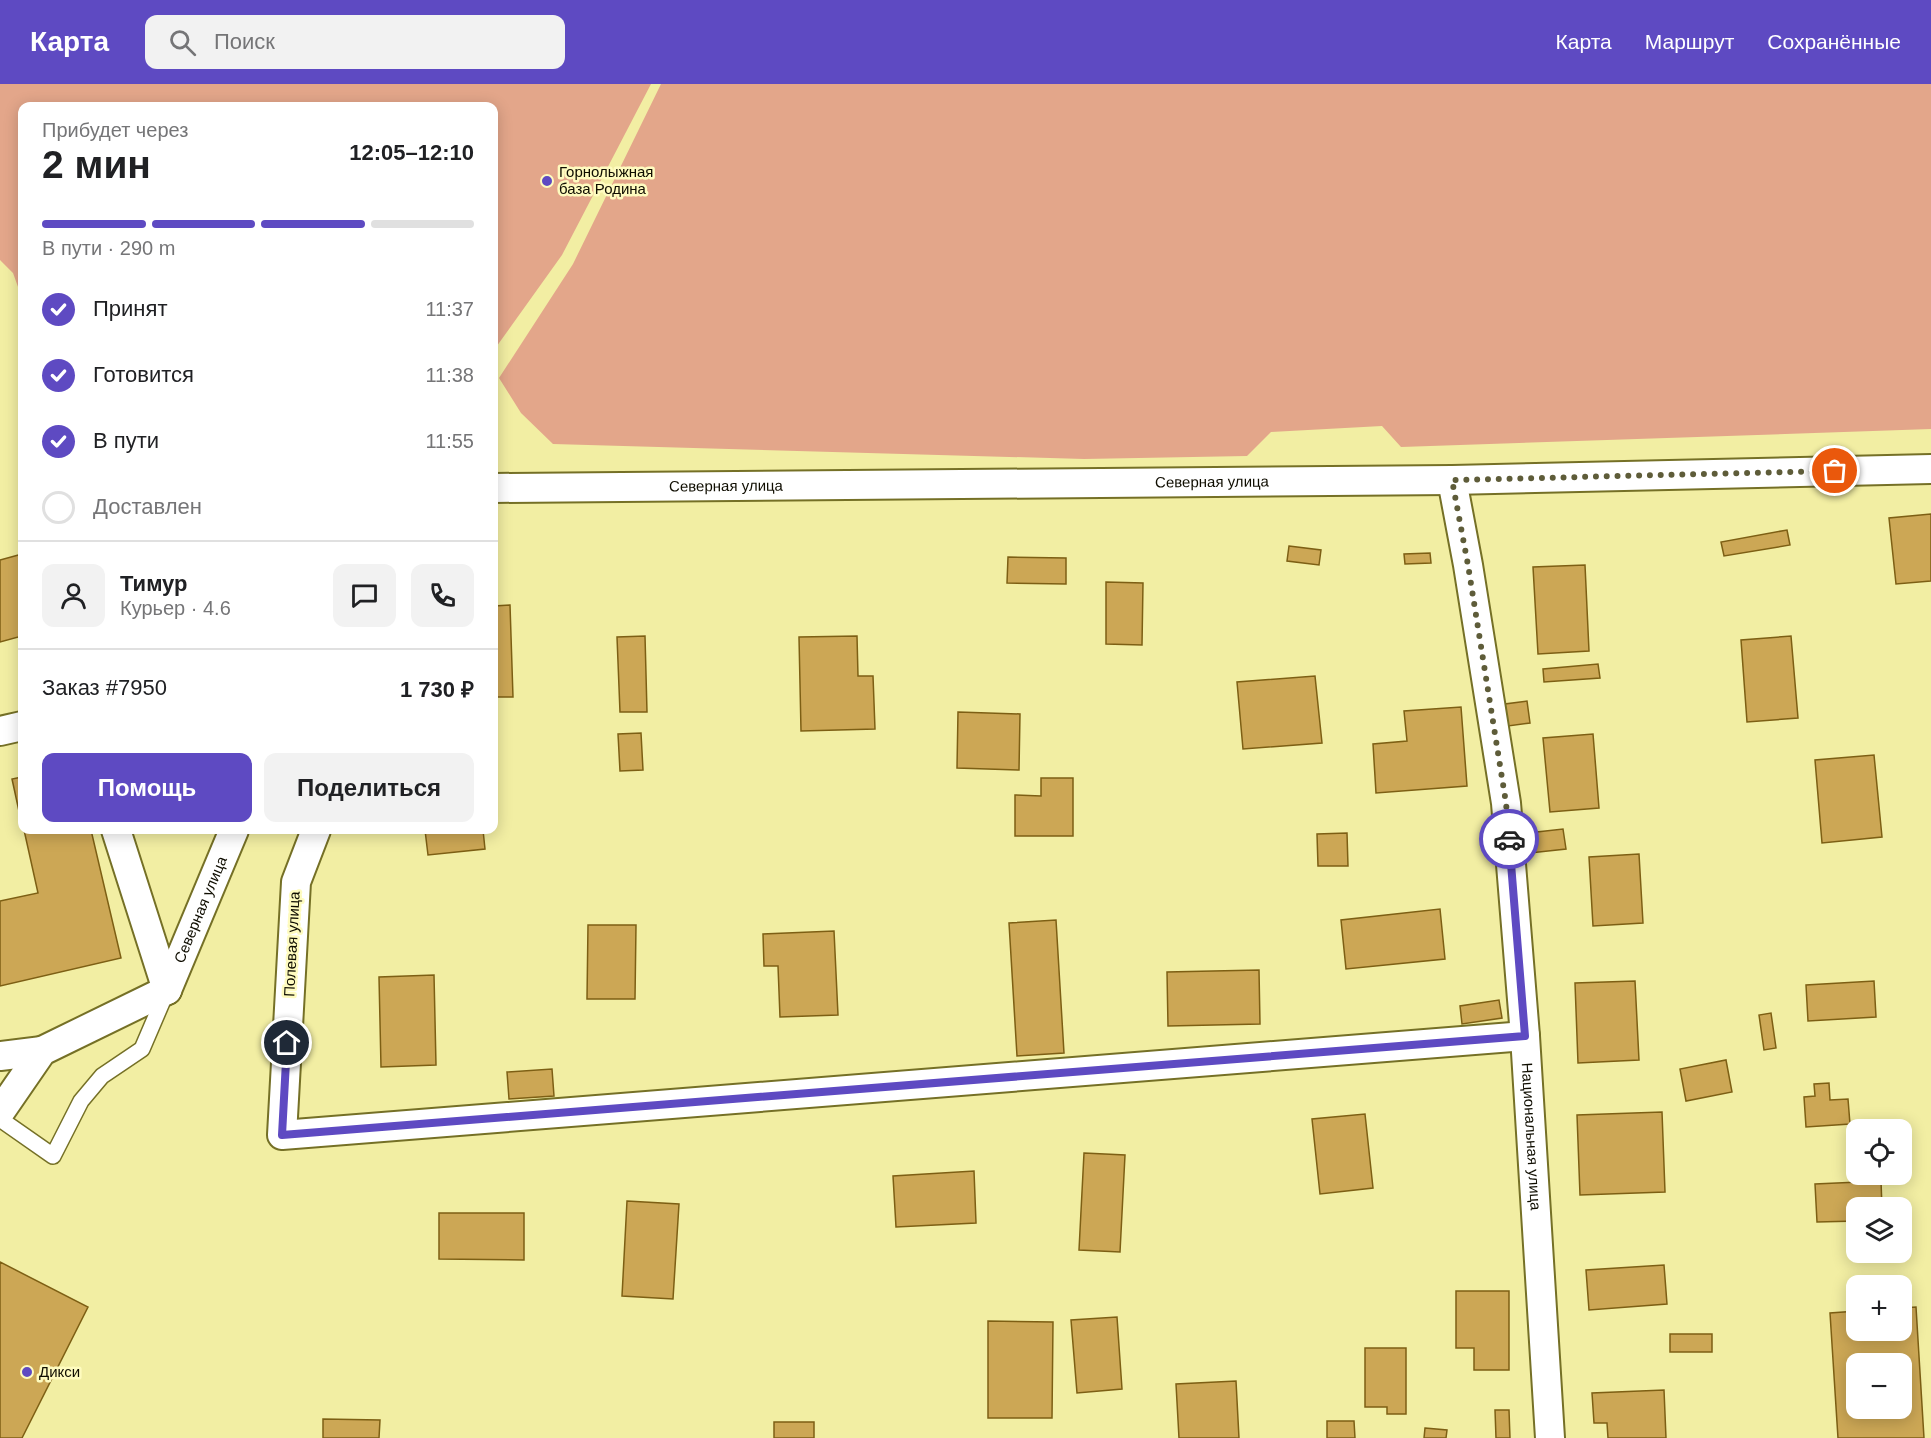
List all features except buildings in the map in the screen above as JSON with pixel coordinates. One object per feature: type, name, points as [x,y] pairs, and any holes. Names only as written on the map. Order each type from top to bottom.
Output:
[{"type":"street","name":"Северная улица","points":[[498,488],[1452,480],[1931,469]]},
{"type":"street","name":"Национальная улица","points":[[1452,480],[1506,803],[1525,1036],[1550,1438]]},
{"type":"street","points":[[0,731],[18,727]]},
{"type":"street","points":[[0,1056],[42,1051],[167,990],[117,834]]},
{"type":"street","name":"Северная улица","points":[[167,990],[232,834]]},
{"type":"street","name":"Полевая улица","points":[[314,834],[296,882],[282,1135],[1525,1036]]},
{"type":"street","points":[[0,1112],[42,1051]]},
{"type":"lane","points":[[0,1119],[53,1155],[81,1101],[102,1076],[142,1049],[167,990]]},
{"type":"shaded area","name":"Горнолыжная база Родина","points":[[0,84],[651,84],[562,255],[498,344],[498,102],[18,102],[18,287],[13,273],[0,260]]},
{"type":"shaded area","points":[[661,84],[1931,84],[1931,429],[1401,447],[1382,426],[1271,432],[1247,456],[1084,459],[553,444],[521,413],[499,378],[573,264]]},
{"type":"way so far","points":[[1509,839],[1506,803],[1452,480],[1835,471]]},
{"type":"place","name":"Горнолыжная база Родина","points":[[547,181]]},
{"type":"place","name":"Дикси","points":[[27,1372]]},
{"type":"route","points":[[287,1043],[282,1135],[1525,1036],[1509,839]]}]
